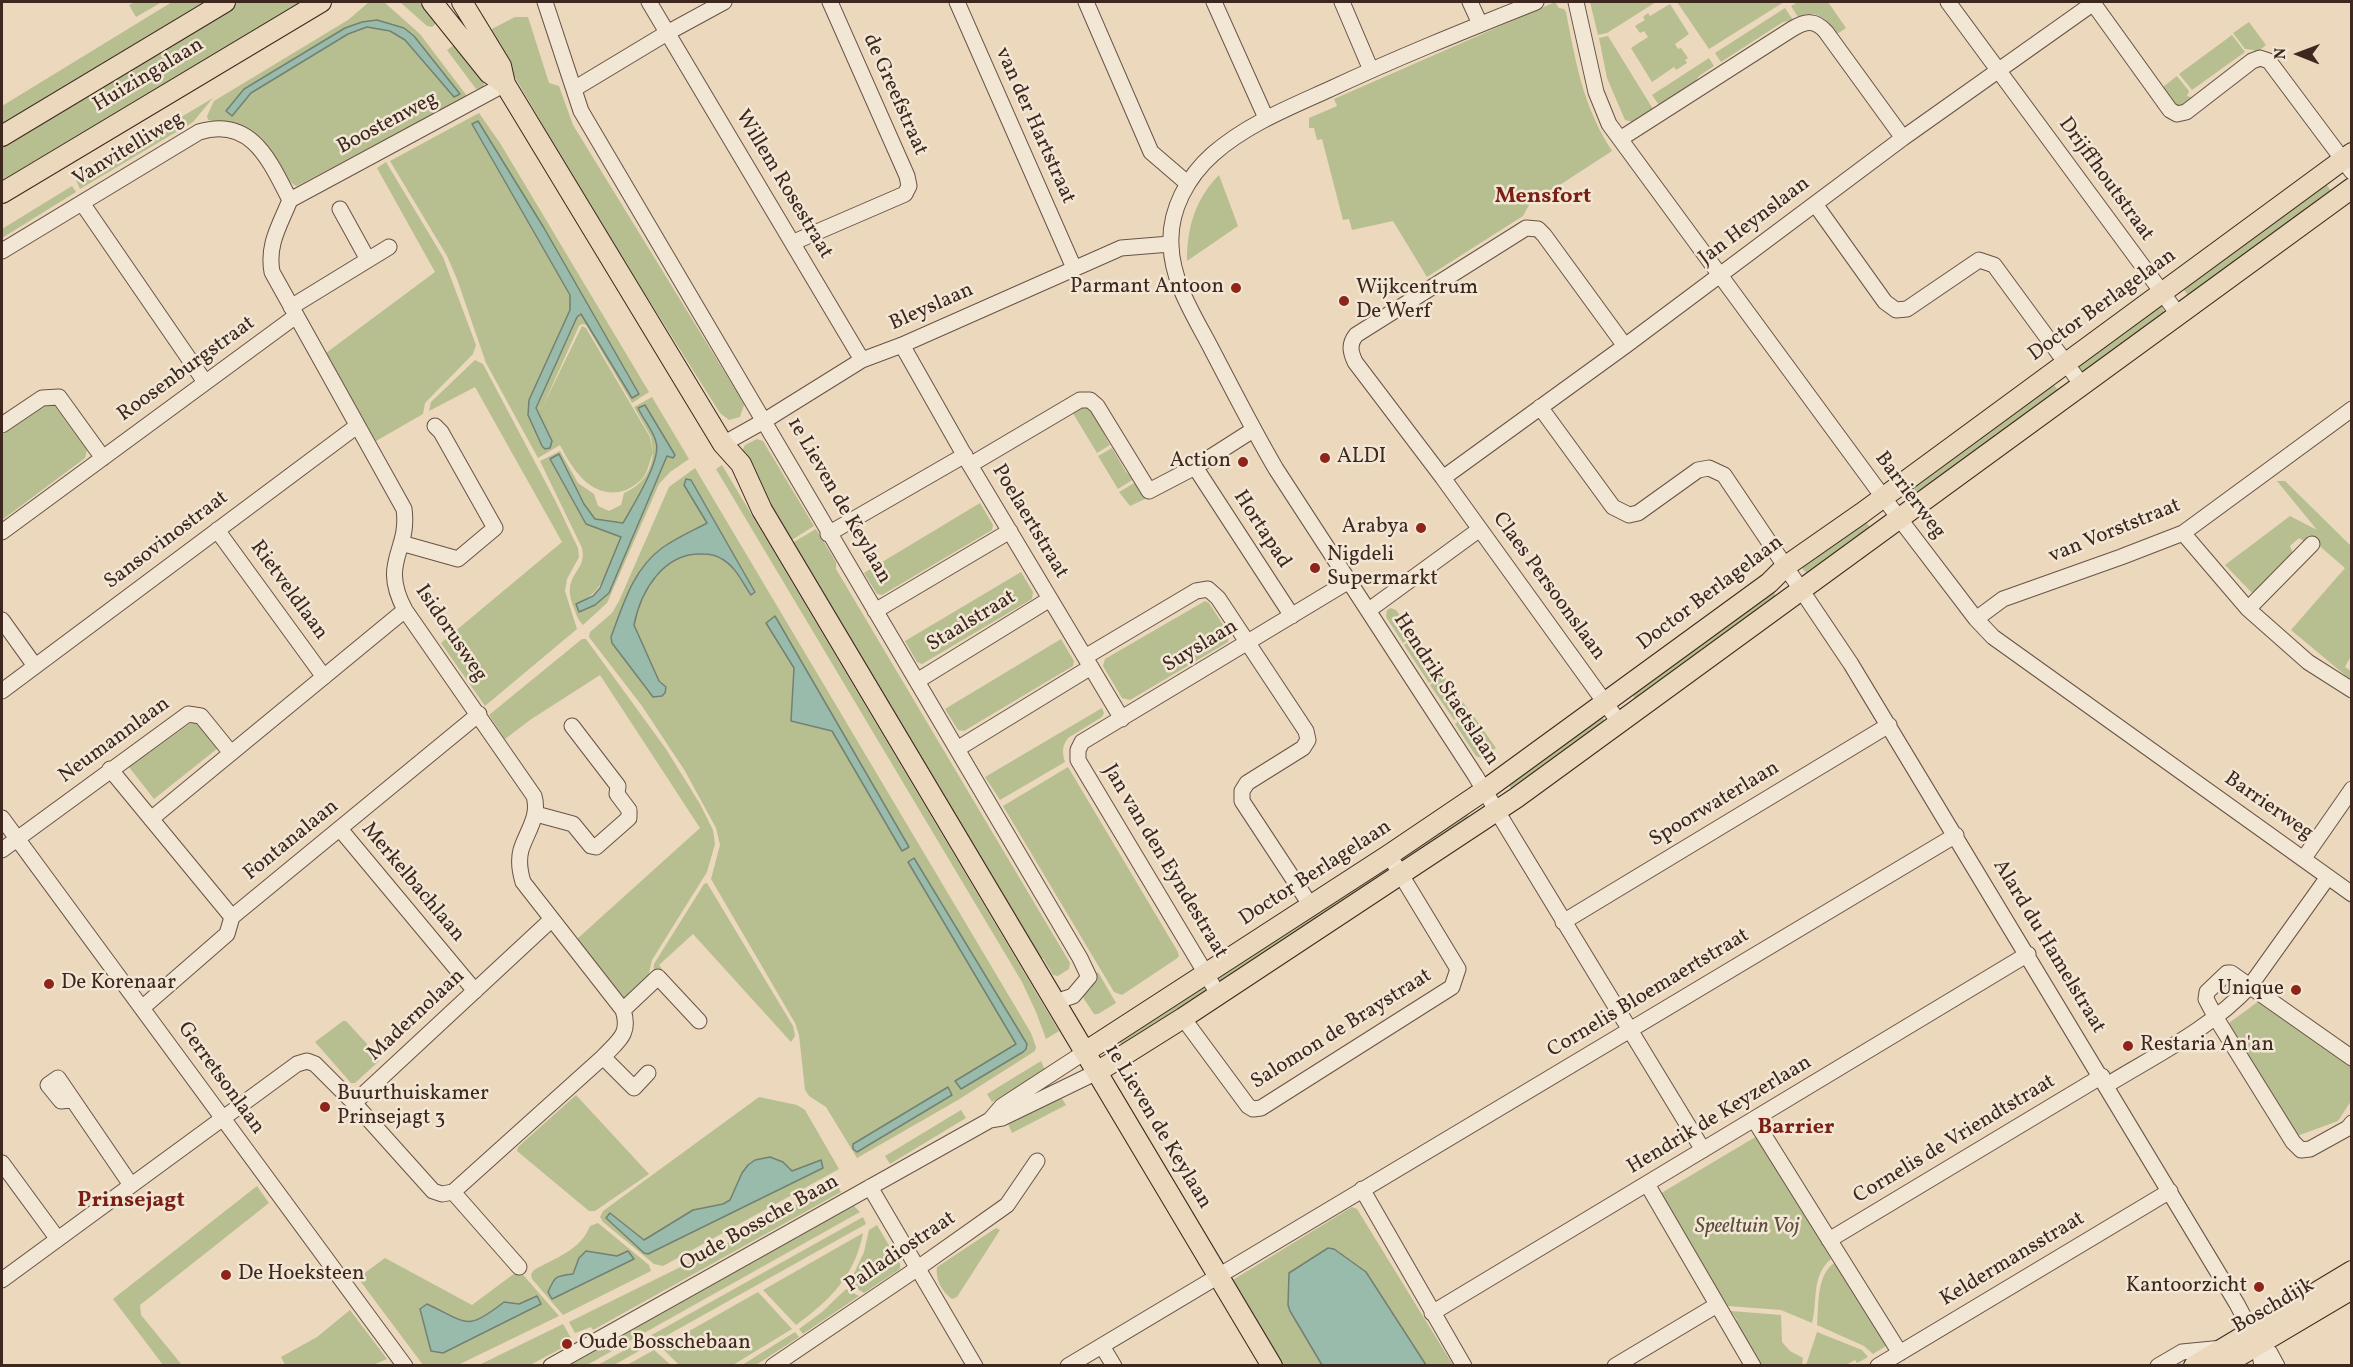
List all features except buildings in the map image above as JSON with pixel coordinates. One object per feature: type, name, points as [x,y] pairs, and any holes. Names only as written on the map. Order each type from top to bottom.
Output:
[{"type":"main road","name":"Huizingalaan","points":[[2,136],[225,2]]},
{"type":"main road","name":"Huizingalaan","points":[[2,193],[321,2]]},
{"type":"main road","name":"1e Lieven de Keylaan","points":[[434,2],[489,73],[505,84]]},
{"type":"main road","name":"1e Lieven de Keylaan","points":[[466,3],[501,66],[505,84],[723,444],[731,470],[762,510],[1272,1365]]},
{"type":"main road","name":"Doctor Berlagelaan","points":[[1085,1053],[1485,790],[1769,583],[1786,566],[2162,292],[2348,161]]},
{"type":"main road","points":[[1096,1072],[1183,1018],[1496,810],[1802,590],[2352,188]]},
{"type":"main road","name":"Boschdijk","points":[[2193,1365],[2223,1357],[2352,1271]]},
{"type":"main road","name":"Boschdijk","points":[[2254,1338],[2352,1289]]},
{"type":"street","points":[[434,2],[448,8],[466,3]]},
{"type":"street","name":"1e Lieven de Keylaan","points":[[545,2],[581,111],[765,421],[828,534],[917,681],[1089,977],[1073,996],[1055,1002]]},
{"type":"street","name":"Willem Rosestraat","points":[[649,2],[794,242],[862,360]]},
{"type":"street","points":[[574,89],[724,2]]},
{"type":"street","name":"de Greefstraat","points":[[794,242],[905,194],[909,186],[907,176],[830,2]]},
{"type":"street","name":"van der Hartstraat","points":[[957,2],[1074,268]]},
{"type":"street","points":[[1086,2],[1150,152],[1187,183]]},
{"type":"street","points":[[1214,2],[1266,118]]},
{"type":"street","points":[[1342,2],[1371,70]]},
{"type":"street","points":[[1470,2],[1480,24]]},
{"type":"street","points":[[1170,244],[1174,219],[1187,183],[1213,154],[1266,118],[1371,70],[1536,2]]},
{"type":"street","name":"Barrierweg","points":[[1576,2],[1596,92],[1609,124],[1883,497],[1976,619],[1993,637],[2352,894]]},
{"type":"street","name":"Drijffhoutstraat","points":[[1948,2],[2178,314]]},
{"type":"street","points":[[2094,2],[2170,110],[2177,114],[2186,112],[2252,61],[2260,58],[2269,61],[2348,161]]},
{"type":"street","name":"Jan Heynslaan","points":[[1443,477],[1625,346],[1903,138],[2094,2]]},
{"type":"street","points":[[457,33],[458,20],[466,3]]},
{"type":"street","points":[[1620,140],[1792,29],[1811,22],[1816,22],[1826,32],[1903,138]]},
{"type":"street","name":"Boostenweg","points":[[290,200],[505,84]]},
{"type":"street","name":"Vanvitelliweg","points":[[2,251],[199,132],[208,129],[225,130],[256,143],[265,152],[290,200]]},
{"type":"street","name":"Isidorusweg","points":[[290,200],[271,244],[269,257],[272,272],[404,509],[406,524],[394,563],[394,578],[398,595],[405,610],[534,796],[536,814]]},
{"type":"street","points":[[82,203],[205,382]]},
{"type":"street","points":[[1815,204],[1886,302],[1896,310],[1907,309],[1979,260],[1994,265],[2082,385]]},
{"type":"street","points":[[340,209],[367,258]]},
{"type":"street","name":"Claes Persoonslaan","points":[[1619,722],[1443,477],[1355,362],[1351,352],[1351,342],[1356,335],[1509,238],[1526,228],[1532,228],[1544,235],[1625,346]]},
{"type":"street","name":"Bleyslaan","points":[[723,444],[765,421],[862,360],[902,345],[1121,248],[1170,244]]},
{"type":"street","name":"Hendrik Staetslaan","points":[[1170,244],[1182,291],[1253,430],[1348,581],[1485,790],[1703,1150]]},
{"type":"street","name":"Roosenburgstraat","points":[[2,532],[205,382],[294,311],[367,258],[389,247]]},
{"type":"street","name":"Poelaertstraat","points":[[902,345],[967,460],[1122,719]]},
{"type":"street","points":[[2,425],[42,398],[59,397],[103,458]]},
{"type":"street","points":[[828,534],[1080,400],[1090,400],[1097,406],[1149,491],[1195,467],[1253,430]]},
{"type":"street","name":"Alard du Hamelstraat","points":[[1540,407],[1613,507],[1629,515],[1638,513],[1698,470],[1709,468],[1724,475],[1851,664],[1889,725],[2170,1191],[2237,1304],[2254,1338]]},
{"type":"street","name":"van Vorststraat","points":[[1976,619],[2003,599],[2182,533],[2352,409]]},
{"type":"street","name":"Sansovinostraat","points":[[2,691],[357,426]]},
{"type":"street","points":[[401,543],[458,559],[495,528],[441,432],[435,426]]},
{"type":"street","name":"Hortapad","points":[[1195,467],[1292,616]]},
{"type":"street","points":[[1369,610],[1480,529]]},
{"type":"street","name":"Rietveldlaan","points":[[217,530],[324,676]]},
{"type":"street","points":[[874,611],[1010,531]]},
{"type":"street","points":[[2182,533],[2248,609],[2308,662],[2352,690]]},
{"type":"street","points":[[2248,609],[2312,544]]},
{"type":"street","name":"Suyslaan","points":[[1078,750],[1082,742],[1348,581]]},
{"type":"street","points":[[957,749],[1196,591],[1208,589],[1218,598],[1306,731],[1308,740],[1303,748],[1247,783],[1242,791],[1242,801],[1311,906]]},
{"type":"street","name":"Staalstraat","points":[[917,681],[1050,599]]},
{"type":"street","points":[[151,819],[405,610]]},
{"type":"street","points":[[2,620],[35,666]]},
{"type":"street","name":"Neumannlaan","points":[[2,850],[188,714],[201,716],[231,753]]},
{"type":"street","name":"Fontanalaan","points":[[142,1008],[227,934],[232,918],[479,714]]},
{"type":"street","name":"Spoorwaterlaan","points":[[1563,922],[1889,725]]},
{"type":"street","points":[[2,1280],[297,1064],[306,1061],[315,1064],[354,1103],[433,1191],[442,1194],[453,1192],[603,1057],[622,1037],[627,1021],[624,1010],[551,920],[523,882],[519,868],[521,852],[536,814],[573,824],[591,846],[596,847],[629,818],[629,810],[617,794],[618,786],[572,726]]},
{"type":"street","name":"Jan van den Eyndestraat","points":[[1078,750],[1078,760],[1218,994]]},
{"type":"street","points":[[110,769],[232,918]]},
{"type":"street","points":[[2304,858],[2352,789]]},
{"type":"street","name":"Gerretsonlaan","points":[[2,818],[405,1365]]},
{"type":"street","name":"Merkelbachlaan","points":[[340,829],[475,991]]},
{"type":"street","name":"Cornelis Bloemaertstraat","points":[[1068,1365],[1956,835]]},
{"type":"street","name":"Salomon de Braystraat","points":[[1183,1018],[1248,1106],[1253,1109],[1261,1108],[1452,987],[1458,969],[1389,855]]},
{"type":"street","name":"Cornelis de Vriendtstraat","points":[[1829,1240],[2216,1018],[2250,986],[2328,877]]},
{"type":"street","name":"Madernolaan","points":[[354,1103],[551,920]]},
{"type":"street","name":"Hendrik de Keyzerlaan","points":[[1432,1313],[2028,954]]},
{"type":"street","points":[[2350,1127],[2310,1149],[2301,1150],[2293,1142],[2216,1018],[2206,999],[2207,992],[2227,973],[2231,973],[2352,1058]]},
{"type":"street","points":[[624,1010],[658,977],[699,1021]]},
{"type":"street","name":"Oude Bossche Baan","points":[[990,1120],[1002,1106],[1085,1053]]},
{"type":"street","points":[[603,1057],[634,1088],[648,1073]]},
{"type":"street","name":"Oude Bossche Baan","points":[[551,1365],[990,1120],[1002,1118],[1096,1072]]},
{"type":"street","points":[[71,1100],[131,1185]]},
{"type":"street","points":[[1755,1120],[1900,1353]]},
{"type":"street","name":"Palladiostraat","points":[[773,1365],[1007,1205],[1037,1161]]},
{"type":"street","points":[[2,1163],[57,1238]]},
{"type":"street","points":[[1647,1184],[1753,1365]]},
{"type":"street","points":[[870,1187],[975,1365]]},
{"type":"street","points":[[1362,1189],[1464,1365]]},
{"type":"street","name":"Keldermansstraat","points":[[1878,1365],[2170,1191]]},
{"type":"street","points":[[453,1192],[519,1267]]},
{"type":"street","points":[[1615,1365],[1717,1305]]},
{"type":"street","points":[[2254,1338],[2262,1365]]},
{"type":"street","points":[[2254,1338],[2270,1353],[2277,1365]]},
{"type":"street","points":[[1102,1346],[1114,1365]]},
{"type":"street","name":"Boschdijk","points":[[2158,1365],[2182,1352],[2223,1357]]},
{"type":"green space","points":[[135,2],[162,2],[136,17],[129,5]]},
{"type":"green space","points":[[172,2],[207,2],[2,127],[2,106]]},
{"type":"green space","points":[[238,2],[306,2],[2,184],[2,145]]},
{"type":"green space","points":[[369,2],[384,2],[420,34],[467,96],[297,186],[287,178],[261,138],[243,128],[208,120],[207,116],[214,101],[348,20]],"holes":[[[390,23],[460,94],[454,97],[405,40],[390,31],[367,27],[348,34],[251,93],[227,112],[244,88],[345,28]]]},
{"type":"green space","points":[[400,2],[425,2],[439,21],[432,27],[427,26]]},
{"type":"green space","points":[[1555,2],[1566,12],[1577,67],[1587,101],[1612,151],[1529,205],[1523,216],[1427,277],[1393,221],[1352,230],[1349,219],[1343,220],[1322,139],[1317,140],[1314,128],[1309,128],[1309,118],[1337,106],[1334,99]]},
{"type":"green space","points":[[1590,2],[1656,2],[1607,33],[1598,35]]},
{"type":"green space","points":[[1677,2],[1784,2],[1709,49]]},
{"type":"green space","points":[[1798,2],[1828,2],[1846,28],[1837,34],[1820,16],[1811,14],[1798,17],[1791,6]]},
{"type":"green space","points":[[1670,4],[1689,34],[1675,44],[1688,58],[1685,60],[1687,63],[1676,70],[1674,67],[1652,82],[1631,48],[1648,37],[1644,31],[1640,33],[1635,26],[1645,20],[1643,17],[1648,13],[1650,16]]},
{"type":"green space","points":[[1785,8],[1793,20],[1783,22],[1721,62],[1715,53]]},
{"type":"green space","points":[[515,17],[528,17],[549,83],[559,86],[573,125],[741,399],[744,405],[740,417],[729,420],[720,413],[594,213],[488,31]]},
{"type":"green space","points":[[2249,22],[2266,45],[2256,53],[2254,50],[2245,49],[2233,33]]},
{"type":"green space","points":[[2232,35],[2245,52],[2192,90],[2179,74]]},
{"type":"green space","points":[[1608,36],[1653,109],[1633,122],[1625,120],[1607,78],[1599,38]]},
{"type":"green space","points":[[457,43],[485,80],[483,88],[476,89],[447,50]]},
{"type":"green space","points":[[1709,58],[1714,66],[1699,76],[1695,82],[1659,105],[1652,95]]},
{"type":"green space","points":[[2177,76],[2189,91],[2187,96],[2195,98],[2182,106],[2177,106],[2163,87]]},
{"type":"green space","points":[[213,98],[193,122],[80,189],[76,180]]},
{"type":"green space","points":[[479,113],[500,143],[649,392],[632,403],[586,325],[582,324],[579,326],[542,408],[582,326],[586,328],[650,437],[653,453],[645,475],[637,483],[619,492],[604,491],[592,486],[581,477],[560,445],[538,458],[486,363],[447,256],[390,161]],"holes":[[[472,124],[632,397],[582,314],[577,316],[536,408],[529,401],[570,310],[570,295]]]},
{"type":"green space","points":[[386,162],[443,257],[476,345],[473,354],[425,403],[423,414],[376,441],[326,353],[435,272],[377,168]]},
{"type":"green space","points":[[1219,175],[1238,226],[1187,261],[1191,226],[1198,204]]},
{"type":"green space","points":[[2322,179],[2332,192],[2189,297],[2179,283]]},
{"type":"green space","points":[[72,186],[76,192],[2,238],[2,229]]},
{"type":"green space","points":[[2161,304],[2165,313],[2083,372],[2075,365]]},
{"type":"green space","points":[[475,360],[483,364],[556,502],[578,548],[579,557],[567,579],[565,591],[577,629],[485,706],[441,643],[562,542],[475,387],[429,411],[431,402]]},
{"type":"green space","points":[[2049,379],[2059,391],[1920,497],[1908,481]]},
{"type":"green space","points":[[652,397],[689,459],[670,472],[659,484],[607,603],[583,625],[578,619],[570,587],[581,563],[582,548],[540,461],[560,451],[578,483],[594,494],[598,506],[609,511],[621,505],[624,493],[641,482],[652,460],[651,437],[634,407]],"holes":[[[645,405],[675,455],[667,455],[609,593],[576,604],[594,593],[600,585],[610,567],[621,537],[586,524],[550,459],[559,455],[584,504],[595,519],[623,524],[651,471],[657,450],[653,434],[638,409]]]},
{"type":"green space","points":[[48,404],[54,405],[87,450],[85,458],[2,520],[2,435]]},
{"type":"green space","points":[[1089,406],[1110,445],[1097,453],[1071,410]]},
{"type":"green space","points":[[757,439],[763,441],[814,526],[790,541],[745,465],[742,451],[745,445]]},
{"type":"green space","points":[[1112,448],[1126,472],[1134,479],[1118,489],[1098,456]]},
{"type":"green space","points":[[722,465],[1059,1031],[1046,1039],[1022,982],[716,469]]},
{"type":"green space","points":[[695,468],[1031,1033],[1036,1047],[1035,1051],[958,1100],[857,1158],[826,1107],[809,1096],[805,1090],[799,1035],[795,1023],[711,879],[720,845],[716,828],[685,771],[642,706],[589,637],[590,632],[612,613],[619,601],[669,487]],"holes":[[[707,522],[751,595],[732,567],[723,559],[712,555],[687,555],[675,559],[655,576],[642,600],[634,625],[659,681],[662,682],[648,692],[611,637],[630,588],[644,566],[662,548]],[[775,616],[909,847],[902,851],[832,731],[791,721],[794,668]],[[914,858],[1027,1044],[1023,1052],[961,1088],[955,1081],[1016,1045],[909,862]],[[951,1095],[857,1152],[853,1149]]]},
{"type":"green space","points":[[2277,481],[2285,481],[2351,546],[2351,656],[2345,667],[2351,671],[2351,680],[2291,630],[2345,568],[2316,543],[2310,545],[2299,538],[2290,546],[2294,556],[2255,596],[2225,565],[2290,516],[2317,530]]},
{"type":"green space","points":[[1136,482],[1145,499],[1130,506],[1119,492]]},
{"type":"green space","points":[[980,503],[993,525],[992,530],[882,595],[877,594],[864,573]]},
{"type":"green space","points":[[1862,516],[1873,532],[1807,574],[1800,566]]},
{"type":"green space","points":[[816,529],[836,562],[836,569],[1070,963],[1069,969],[1058,976],[1053,975],[1043,958],[1039,960],[792,543]]},
{"type":"green space","points":[[1021,572],[1033,592],[1032,599],[922,664],[917,662],[905,641]]},
{"type":"green space","points":[[1771,588],[1777,598],[1637,701],[1630,692]]},
{"type":"green space","points":[[1205,601],[1209,603],[1229,634],[1228,642],[1130,700],[1122,698],[1103,666],[1105,659]]},
{"type":"green space","points":[[1391,608],[1396,610],[1414,635],[1403,643],[1386,617],[1387,610]]},
{"type":"green space","points":[[1415,637],[1442,673],[1429,683],[1404,645]]},
{"type":"green space","points":[[582,639],[586,639],[666,749],[700,804],[713,830],[715,844],[707,872],[652,960],[647,982],[624,1002],[577,939],[700,828],[600,675],[505,739],[489,715]]},
{"type":"green space","points":[[1061,639],[1074,661],[1073,666],[964,731],[958,730],[945,709]]},
{"type":"green space","points":[[1443,675],[1468,709],[1454,720],[1430,685]]},
{"type":"green space","points":[[1102,708],[1104,713],[1102,717],[1068,738],[1063,749],[1065,762],[1000,800],[985,777]]},
{"type":"green space","points":[[1470,711],[1496,748],[1481,758],[1476,756],[1455,724]]},
{"type":"green space","points":[[1601,715],[1605,721],[1513,791],[1506,781]]},
{"type":"green space","points":[[195,720],[218,748],[154,799],[129,767]]},
{"type":"green space","points":[[1068,767],[1179,956],[1122,995],[1114,992],[1003,806]]},
{"type":"green space","points":[[1465,810],[1471,820],[1405,863],[1398,861]]},
{"type":"green space","points":[[1387,867],[1388,872],[1224,982],[1217,980],[1216,977]]},
{"type":"green space","points":[[707,883],[793,1026],[795,1036],[791,1042],[693,934],[659,965],[662,969],[653,977],[654,964],[704,884]]},
{"type":"green space","points":[[1098,972],[1116,1003],[1094,1014],[1082,996],[1091,988],[1095,974]]},
{"type":"green space","points":[[1204,985],[1206,992],[1123,1047],[1117,1038]]},
{"type":"green space","points":[[2259,1001],[2351,1065],[2351,1101],[2338,1121],[2297,1136],[2229,1023]]},
{"type":"green space","points":[[346,1021],[379,1057],[379,1061],[355,1083],[351,1083],[315,1042]]},
{"type":"green space","points":[[1041,1061],[1045,1070],[992,1102],[987,1094]]},
{"type":"green space","points":[[576,1095],[649,1174],[595,1211],[589,1211],[517,1151],[518,1147]]},
{"type":"green space","points":[[759,1097],[797,1105],[805,1110],[839,1169],[663,1266],[654,1264],[603,1222],[600,1217],[603,1211]],"holes":[[[821,1160],[644,1253],[607,1219],[611,1213],[644,1240],[693,1210],[723,1204],[730,1200],[742,1173],[783,1162],[792,1171]]]},
{"type":"green space","points":[[1061,1097],[1066,1105],[1012,1133],[1008,1124]]},
{"type":"green space","points":[[961,1110],[966,1118],[890,1164],[885,1156]]},
{"type":"green space","name":"Speeltuin Voj","points":[[1757,1136],[1831,1259],[1820,1273],[1812,1323],[1781,1310],[1728,1306],[1718,1290],[1715,1291],[1658,1195]]},
{"type":"green space","points":[[836,1183],[841,1192],[593,1330],[591,1327],[575,1333],[569,1322],[715,1250]]},
{"type":"green space","points":[[257,1186],[269,1203],[140,1305],[141,1315],[182,1365],[163,1365],[113,1299]]},
{"type":"green space","points":[[854,1206],[860,1212],[587,1365],[566,1366]]},
{"type":"green space","points":[[1352,1207],[1357,1209],[1453,1365],[1426,1365],[1366,1272],[1289,1273],[1290,1311],[1322,1365],[1282,1365],[1231,1281]]},
{"type":"green space","points":[[863,1217],[866,1224],[614,1365],[598,1365]]},
{"type":"green space","points":[[598,1223],[649,1265],[651,1271],[563,1315],[532,1279],[531,1274],[574,1247],[590,1226]],"holes":[[[586,1251],[617,1256],[548,1292],[558,1276],[573,1274]]]},
{"type":"green space","points":[[877,1225],[900,1264],[900,1269],[864,1293],[849,1284],[864,1252],[869,1230]]},
{"type":"green space","points":[[996,1228],[1000,1230],[957,1297],[952,1299],[940,1285],[937,1267]]},
{"type":"green space","points":[[863,1233],[854,1262],[839,1286],[819,1307],[796,1325],[763,1290]]},
{"type":"green space","points":[[385,1258],[472,1305],[519,1270],[559,1316],[458,1365],[423,1365],[358,1278]],"holes":[[[537,1296],[541,1304],[443,1353],[431,1351],[420,1309],[427,1304],[466,1322],[482,1318],[504,1302],[519,1304]]]},
{"type":"green space","points":[[1836,1262],[1885,1343],[1886,1346],[1873,1354],[1864,1346],[1817,1325],[1822,1281],[1830,1267]]},
{"type":"green space","points":[[846,1289],[859,1296],[803,1334],[799,1329],[822,1312]]},
{"type":"green space","points":[[758,1292],[792,1329],[733,1365],[679,1365],[661,1347]]},
{"type":"green space","points":[[350,1310],[387,1359],[373,1365],[285,1365],[281,1357],[317,1337]]},
{"type":"green space","points":[[1731,1311],[1781,1315],[1782,1342],[1790,1351],[1803,1358],[1802,1365],[1760,1365],[1734,1322],[1737,1320]]},
{"type":"green space","points":[[563,1324],[571,1338],[560,1344],[562,1348],[530,1365],[479,1365]]},
{"type":"green space","points":[[795,1332],[799,1337],[756,1365],[742,1365]]},
{"type":"green space","points":[[1817,1332],[1862,1350],[1868,1357],[1857,1363],[1855,1360],[1846,1365],[1806,1365]]},
{"type":"green space","points":[[654,1350],[671,1365],[627,1365]]},
{"type":"shaded area","points":[[377,20],[404,28],[414,36],[460,94],[454,97],[405,40],[390,31],[367,27],[348,34],[251,93],[232,116],[226,111],[244,89],[345,28]]},
{"type":"shaded area","points":[[478,121],[544,228],[639,394],[632,398],[581,314],[577,317],[536,408],[552,441],[550,448],[545,449],[542,446],[528,415],[529,400],[570,310],[570,295],[472,124]]},
{"type":"shaded area","points":[[645,405],[675,455],[673,458],[667,456],[609,593],[595,605],[579,612],[576,604],[593,596],[600,588],[621,537],[586,524],[550,459],[559,454],[584,504],[595,519],[623,523],[651,471],[657,450],[655,438],[638,408]]},
{"type":"shaded area","points":[[686,479],[691,480],[755,592],[751,595],[727,562],[711,555],[689,555],[677,559],[656,576],[642,599],[634,625],[659,681],[666,687],[662,696],[653,697],[612,643],[611,637],[630,588],[643,566],[662,548],[707,523],[684,485]]},
{"type":"shaded area","points":[[775,616],[909,847],[902,851],[832,731],[791,721],[794,668],[766,623]]},
{"type":"shaded area","points":[[914,858],[1027,1044],[1023,1052],[961,1089],[955,1081],[1016,1044],[908,862]]},
{"type":"shaded area","points":[[948,1087],[952,1095],[857,1152],[853,1149],[853,1144]]},
{"type":"shaded area","points":[[770,1157],[783,1162],[792,1171],[821,1160],[823,1168],[648,1254],[644,1253],[606,1218],[610,1213],[644,1240],[693,1210],[723,1204],[730,1200],[748,1165],[755,1160]]},
{"type":"shaded area","points":[[1328,1248],[1334,1249],[1366,1272],[1426,1365],[1322,1365],[1290,1311],[1288,1305],[1289,1273]]},
{"type":"shaded area","points":[[586,1251],[617,1256],[628,1251],[634,1259],[552,1299],[548,1292],[554,1280],[559,1276],[573,1274],[579,1258]]},
{"type":"shaded area","points":[[537,1296],[541,1304],[443,1353],[431,1351],[420,1309],[427,1304],[459,1320],[474,1321],[504,1302],[519,1304]]},
{"type":"place","name":"Parmant Antoon","points":[[1236,288]]},
{"type":"place","name":"Wijkcentrum De Werf","points":[[1344,301]]},
{"type":"place","name":"ALDI","points":[[1325,458]]},
{"type":"place","name":"Action","points":[[1243,462]]},
{"type":"place","name":"Arabya","points":[[1421,528]]},
{"type":"place","name":"Nigdeli Supermarkt","points":[[1315,568]]},
{"type":"place","name":"De Korenaar","points":[[49,984]]},
{"type":"place","name":"Unique","points":[[2296,990]]},
{"type":"place","name":"Restaria An'an","points":[[2128,1046]]},
{"type":"place","name":"Buurthuiskamer Prinsejagt 3","points":[[325,1107]]},
{"type":"place","name":"De Hoeksteen","points":[[226,1275]]},
{"type":"place","name":"Kantoorzicht","points":[[2259,1287]]},
{"type":"place","name":"Oude Bosschebaan","points":[[567,1344]]},
{"type":"district","name":"Mensfort","points":[[1543,198]]},
{"type":"district","name":"Barrier","points":[[1796,1129]]},
{"type":"district","name":"Prinsejagt","points":[[131,1202]]}]
